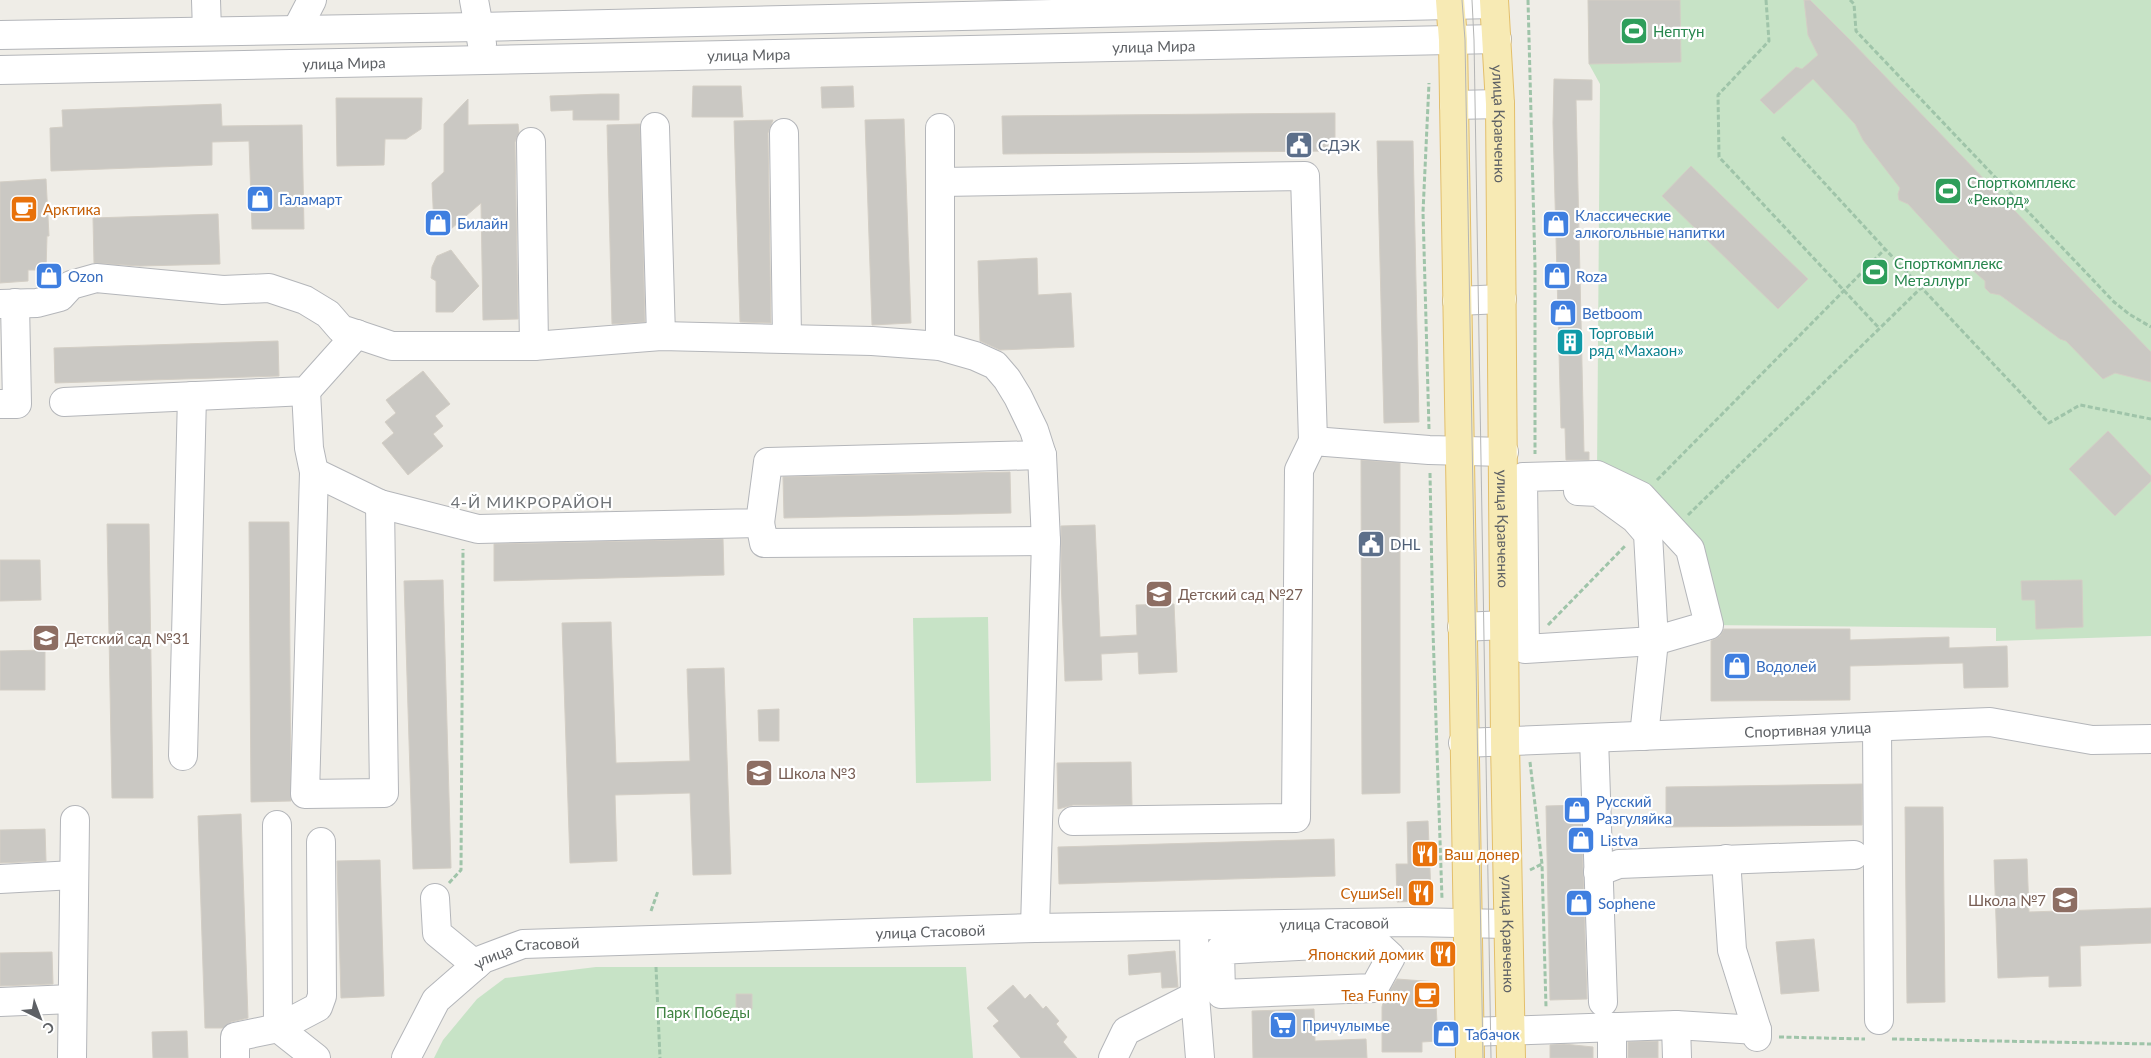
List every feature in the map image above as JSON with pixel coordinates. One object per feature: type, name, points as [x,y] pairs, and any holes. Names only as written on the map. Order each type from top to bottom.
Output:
[{"type":"main road","name":"улица Кравченко","points":[[1494,2],[1498,39],[1500,104],[1505,625],[1517,742],[1508,924],[1511,1058]]},
{"type":"main road","points":[[1450,3],[1453,40],[1463,743],[1470,1045]]},
{"type":"street","points":[[206,0],[207,31]]},
{"type":"street","points":[[297,29],[312,0]]},
{"type":"street","points":[[474,0],[484,60]]},
{"type":"street","points":[[0,35],[479,27],[784,9],[1494,2]]},
{"type":"street","points":[[54,34],[56,68]]},
{"type":"street","name":"улица Мира","points":[[0,70],[1498,39]]},
{"type":"street","points":[[1454,105],[1500,104]]},
{"type":"street","points":[[655,128],[661,336]]},
{"type":"street","points":[[940,128],[940,346]]},
{"type":"street","points":[[784,132],[787,339]]},
{"type":"street","points":[[531,142],[534,346]]},
{"type":"street","points":[[941,182],[1305,176],[1313,441],[1299,470],[1296,818],[1073,821]]},
{"type":"street","points":[[0,404],[17,404],[8,303],[37,303],[60,297],[72,285],[96,278],[223,290],[269,288],[305,300],[328,314],[341,329],[392,346],[534,346],[661,336],[872,341],[940,346],[975,356],[995,365],[1018,396],[1034,430],[1042,455],[1046,541],[1035,928]]},
{"type":"street","points":[[1457,301],[1502,298]]},
{"type":"street","points":[[64,402],[306,391],[357,334]]},
{"type":"street","points":[[306,391],[310,448],[314,472],[305,794],[384,792],[380,504]]},
{"type":"street","points":[[182,756],[192,396]]},
{"type":"street","points":[[1313,441],[1459,451],[1504,452]]},
{"type":"street","points":[[1042,455],[768,462],[760,523],[764,543],[1046,541]]},
{"type":"street","points":[[314,472],[380,504],[478,529],[760,523]]},
{"type":"street","points":[[1568,491],[1598,492],[1635,519],[1658,530],[1690,549],[1709,625],[1654,641],[1525,649],[1523,477],[1596,475],[1636,492],[1641,496],[1658,530],[1654,641],[1644,736]]},
{"type":"street","points":[[1462,627],[1505,625]]},
{"type":"street","name":"Спортивная улица","points":[[1463,743],[1990,722],[2092,740],[2151,739]]},
{"type":"street","points":[[1876,1032],[1877,726]]},
{"type":"street","points":[[1594,738],[1598,872],[1607,1015],[1612,1058]]},
{"type":"street","points":[[72,1058],[74,820]]},
{"type":"street","points":[[277,825],[278,1028]]},
{"type":"street","points":[[235,1058],[236,1037],[278,1028],[318,1007],[322,996],[321,842]]},
{"type":"street","points":[[1598,872],[1619,864],[1854,855]]},
{"type":"street","points":[[1470,1045],[1510,1031],[1546,1029],[1607,1015],[1676,1025],[1757,1033],[1732,950],[1726,859]]},
{"type":"street","points":[[0,879],[74,875]]},
{"type":"street","points":[[435,898],[437,934],[476,965]]},
{"type":"street","name":"улица Стасовой","points":[[406,1058],[436,1000],[483,959],[523,944],[1035,928],[1467,922],[1508,924]]},
{"type":"street","points":[[1194,926],[1195,996],[1200,1058]]},
{"type":"street","points":[[1375,942],[1390,957],[1374,988],[1221,994],[1220,950],[1375,942]]},
{"type":"street","points":[[1112,1058],[1126,1031],[1195,996]]},
{"type":"street","points":[[0,1002],[72,999]]},
{"type":"street","points":[[1676,1025],[1676,1058]]},
{"type":"street","points":[[278,1028],[316,1058]]},
{"type":"path","points":[[1528,0],[1535,266],[1535,476]]},
{"type":"path","points":[[1766,0],[1769,41],[1718,95],[1719,157],[1879,328]]},
{"type":"path","points":[[1850,0],[1854,4],[1856,31],[2114,302],[2129,314],[2151,327]]},
{"type":"path","points":[[1782,136],[1885,249],[2050,423],[2080,405],[2151,419]]},
{"type":"path","points":[[1641,496],[1885,249]]},
{"type":"path","points":[[1525,649],[1630,541],[1685,518],[1922,287]]},
{"type":"path","points":[[435,898],[461,870],[463,526]]},
{"type":"path","points":[[1517,742],[1542,864],[1546,1029]]},
{"type":"path","points":[[651,912],[658,891]]},
{"type":"path","points":[[656,967],[660,1058]]},
{"type":"path","points":[[1757,1033],[1876,1032],[2151,1044]]},
{"type":"green space","name":"Спорткомплекс Металлург","points":[[1588,0],[2151,0],[2151,636],[1996,641],[1996,628],[1709,625],[1690,549],[1597,475],[1600,84],[1589,64]]},
{"type":"green space","points":[[988,617],[991,781],[916,783],[913,618]]},
{"type":"green space","name":"Парк Победы","points":[[596,967],[966,967],[973,1058],[434,1058],[443,1040],[477,999],[505,978]]},
{"type":"building","name":"Нептун","points":[[1588,0],[1680,0],[1681,62],[1589,64]]},
{"type":"building","name":"Спорткомплекс «Рекорд»","points":[[1804,0],[1810,0],[1848,38],[2151,352],[2151,382],[2115,373],[2103,379],[2066,341],[2060,339],[2000,295],[1990,293],[1985,288],[1985,281],[1953,253],[1908,204],[1899,200],[1900,188],[1863,140],[1855,124],[1813,79],[1774,114],[1760,100],[1796,67],[1802,69],[1818,55],[1808,35]]},
{"type":"building","name":"Торговый ряд «Махаон»","points":[[1554,79],[1592,80],[1592,100],[1576,100],[1584,452],[1589,452],[1589,460],[1566,460],[1565,428],[1561,428],[1553,123]]},
{"type":"building","points":[[693,86],[741,86],[743,117],[692,117]]},
{"type":"building","points":[[853,86],[854,107],[822,108],[821,87]]},
{"type":"building","points":[[619,94],[619,120],[573,120],[573,110],[551,111],[550,96]]},
{"type":"building","points":[[336,98],[422,98],[421,129],[406,139],[385,139],[384,165],[337,166]]},
{"type":"building","points":[[468,99],[468,125],[518,124],[519,133],[515,142],[518,319],[483,320],[481,203],[444,235],[434,227],[432,183],[444,172],[444,124]]},
{"type":"building","points":[[221,104],[222,126],[302,125],[304,229],[252,229],[249,141],[212,142],[212,165],[51,171],[50,128],[63,127],[62,110]]},
{"type":"building","points":[[1335,113],[1335,151],[1003,154],[1002,116]]},
{"type":"building","points":[[904,119],[911,323],[872,325],[865,120]]},
{"type":"building","points":[[773,120],[768,133],[771,323],[740,322],[734,121]]},
{"type":"building","points":[[640,124],[645,322],[612,324],[607,125]]},
{"type":"building","points":[[1377,141],[1413,141],[1419,422],[1384,423]]},
{"type":"building","points":[[1691,166],[1808,279],[1778,309],[1662,196]]},
{"type":"building","points":[[46,179],[49,236],[47,236],[46,270],[28,270],[28,281],[0,283],[0,182]]},
{"type":"building","points":[[218,214],[220,264],[140,266],[94,263],[93,218]]},
{"type":"building","points":[[451,250],[479,286],[453,312],[436,312],[436,281],[431,278],[432,267],[437,256]]},
{"type":"building","points":[[1037,258],[1038,295],[1071,293],[1074,347],[1000,350],[980,341],[978,261]]},
{"type":"building","points":[[278,341],[279,376],[55,383],[54,348]]},
{"type":"building","points":[[423,371],[450,404],[435,416],[443,426],[433,434],[443,446],[408,475],[382,443],[394,433],[385,422],[396,413],[386,400]]},
{"type":"building","points":[[2108,431],[2151,476],[2151,481],[2115,516],[2069,469]]},
{"type":"building","points":[[1361,460],[1400,463],[1400,793],[1362,794]]},
{"type":"building","points":[[1010,472],[1011,513],[784,518],[783,477]]},
{"type":"building","points":[[249,522],[289,522],[291,801],[251,802]]},
{"type":"building","points":[[107,524],[149,524],[153,798],[112,798]]},
{"type":"building","points":[[1095,525],[1100,637],[1137,635],[1136,605],[1174,604],[1177,672],[1139,674],[1138,652],[1101,654],[1102,680],[1065,681],[1061,526]]},
{"type":"building","points":[[723,539],[724,575],[494,581],[494,544]]},
{"type":"building","points":[[0,560],[40,560],[41,600],[0,601]]},
{"type":"building","points":[[443,580],[451,868],[413,869],[404,581]]},
{"type":"building","points":[[2082,580],[2083,627],[2036,629],[2035,600],[2022,600],[2021,581]]},
{"type":"building","points":[[611,622],[616,763],[690,761],[687,669],[724,668],[731,874],[693,875],[690,793],[615,795],[617,861],[570,863],[562,623]]},
{"type":"building","points":[[1724,629],[1850,629],[1850,640],[1949,637],[1949,648],[2007,646],[2008,687],[1964,688],[1963,663],[1850,666],[1850,700],[1711,701],[1711,641],[1720,636]]},
{"type":"building","points":[[45,650],[45,690],[0,690],[0,651]]},
{"type":"building","points":[[779,709],[779,741],[759,741],[758,710]]},
{"type":"building","points":[[1131,762],[1132,805],[1073,805],[1058,809],[1057,763]]},
{"type":"building","points":[[1862,784],[1862,825],[1666,827],[1666,787]]},
{"type":"building","points":[[1581,805],[1587,999],[1550,1000],[1546,806]]},
{"type":"building","points":[[1905,807],[1943,807],[1945,1002],[1907,1003]]},
{"type":"building","points":[[241,814],[248,1018],[231,1022],[223,1028],[205,1028],[198,816]]},
{"type":"building","points":[[1428,821],[1431,894],[1421,901],[1397,902],[1396,864],[1408,864],[1407,822]]},
{"type":"building","points":[[45,829],[46,861],[0,863],[0,830]]},
{"type":"building","points":[[1334,839],[1335,876],[1059,884],[1058,847]]},
{"type":"building","points":[[2027,859],[2029,912],[2151,908],[2151,943],[2080,946],[2081,986],[2049,987],[2049,976],[1998,978],[1994,860]]},
{"type":"building","points":[[380,860],[384,996],[341,998],[337,861]]},
{"type":"building","points":[[1814,939],[1819,991],[1781,994],[1776,942]]},
{"type":"building","points":[[1175,951],[1178,987],[1162,988],[1161,972],[1129,975],[1128,955]]},
{"type":"building","points":[[52,952],[53,984],[0,986],[0,953]]},
{"type":"building","points":[[1397,979],[1437,982],[1438,1041],[1422,1042],[1422,1052],[1382,1052],[1382,1007],[1384,999]]},
{"type":"building","points":[[1013,985],[1025,999],[1030,994],[1043,1009],[1046,1006],[1059,1021],[1056,1024],[1067,1037],[1063,1042],[1077,1058],[1021,1058],[993,1026],[999,1021],[987,1008]]},
{"type":"building","points":[[736,994],[752,994],[752,1009],[736,1009]]},
{"type":"building","name":"Причулымье","points":[[1314,1009],[1315,1041],[1366,1039],[1367,1058],[1253,1058],[1252,1011]]},
{"type":"building","points":[[187,1031],[188,1058],[153,1058],[152,1032]]},
{"type":"building","points":[[1658,1041],[1658,1058],[1628,1058],[1628,1042]]},
{"type":"building","points":[[1564,1044],[1593,1047],[1593,1058],[1550,1058],[1550,1045]]},
{"type":"tram line","points":[[1462,0],[1465,40],[1483,1058]]},
{"type":"tram line","points":[[1472,0],[1491,1058]]},
{"type":"place","name":"Нептун","points":[[1634,31]]},
{"type":"place","name":"СДЭК","points":[[1299,145]]},
{"type":"place","name":"Спорткомплекс «Рекорд»","points":[[1948,191]]},
{"type":"place","name":"Галамарт","points":[[260,199]]},
{"type":"place","name":"Арктика","points":[[24,209]]},
{"type":"place","name":"Билайн","points":[[438,223]]},
{"type":"place","name":"Классические алкогольные напитки","points":[[1556,224]]},
{"type":"place","name":"Спорткомплекс Металлург","points":[[1875,272]]},
{"type":"place","name":"Ozon","points":[[49,276]]},
{"type":"place","name":"Roza","points":[[1557,276]]},
{"type":"place","name":"Betboom","points":[[1563,313]]},
{"type":"place","name":"Торговый ряд «Махаон»","points":[[1570,342]]},
{"type":"place","name":"DHL","points":[[1371,544]]},
{"type":"place","name":"Детский сад №27","points":[[1159,594]]},
{"type":"place","name":"Детский сад №31","points":[[46,638]]},
{"type":"place","name":"Водолей","points":[[1737,666]]},
{"type":"place","name":"Школа №3","points":[[759,773]]},
{"type":"place","name":"Русский Разгуляйка","points":[[1577,810]]},
{"type":"place","name":"Listva","points":[[1581,840]]},
{"type":"place","name":"Ваш донер","points":[[1425,854]]},
{"type":"place","name":"СушиSell","points":[[1421,893]]},
{"type":"place","name":"Школа №7","points":[[2065,900]]},
{"type":"place","name":"Sophene","points":[[1579,903]]},
{"type":"place","name":"Японский домик","points":[[1443,954]]},
{"type":"place","name":"Tea Funny","points":[[1427,995]]},
{"type":"place","name":"Причулымье","points":[[1283,1025]]},
{"type":"place","name":"Табачок","points":[[1446,1034]]},
{"type":"district","name":"4-Й МИКРОРАЙОН","points":[[532,501]]}]
